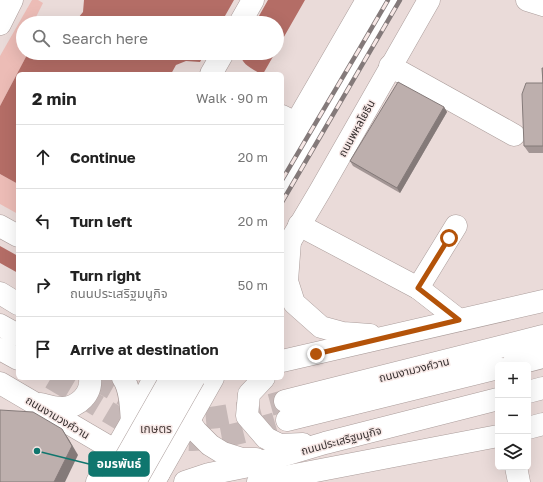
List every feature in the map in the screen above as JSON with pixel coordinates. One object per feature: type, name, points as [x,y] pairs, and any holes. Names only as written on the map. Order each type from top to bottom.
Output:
[{"type":"main road","points":[[0,24],[12,0]]},
{"type":"main road","points":[[244,16],[253,0]]},
{"type":"main road","points":[[284,168],[289,120],[367,0]]},
{"type":"main road","points":[[287,146],[386,0]]},
{"type":"main road","name":"ถนนพหลโยธิน","points":[[287,240],[321,160],[413,0]]},
{"type":"main road","name":"ถนนพหลโยธิน","points":[[287,240],[320,191],[429,0]]},
{"type":"main road","points":[[528,0],[543,5]]},
{"type":"main road","points":[[212,72],[219,60]]},
{"type":"main road","points":[[390,66],[514,135]]},
{"type":"main road","points":[[0,226],[16,235]]},
{"type":"main road","points":[[418,288],[456,226]]},
{"type":"main road","points":[[390,337],[343,333],[321,327],[294,303],[287,281],[287,240],[418,288],[459,320]]},
{"type":"main road","points":[[0,293],[16,303]]},
{"type":"main road","points":[[284,362],[543,301]]},
{"type":"main road","points":[[0,325],[16,334]]},
{"type":"main road","name":"ถนนงามวงศ์วาน","points":[[495,369],[286,411],[543,336]]},
{"type":"main road","points":[[0,349],[16,358]]},
{"type":"main road","points":[[524,362],[543,357]]},
{"type":"main road","points":[[32,401],[52,407],[63,408],[73,406],[82,400],[89,392],[90,380]]},
{"type":"main road","points":[[125,380],[131,405],[135,475]]},
{"type":"main road","points":[[97,482],[116,451],[133,429],[153,380]]},
{"type":"main road","points":[[112,482],[171,380]]},
{"type":"main road","points":[[172,380],[174,394],[183,413],[196,431],[210,445],[223,453],[242,459],[268,459]]},
{"type":"main road","points":[[135,475],[193,380]]},
{"type":"main road","points":[[133,429],[177,401],[203,380]]},
{"type":"main road","points":[[157,478],[212,380]]},
{"type":"main road","points":[[262,380],[249,394],[247,416],[266,438],[280,444],[325,443]]},
{"type":"main road","name":"ถนนงามวงศ์วาน","points":[[0,383],[116,451]]},
{"type":"main road","points":[[531,391],[543,388]]},
{"type":"main road","name":"ถนนประเสริฐมนูกิจ","points":[[185,482],[209,474],[244,467],[325,443],[495,400]]},
{"type":"main road","points":[[531,427],[543,424]]},
{"type":"main road","points":[[258,482],[495,437]]},
{"type":"main road","points":[[116,451],[135,475],[157,478],[206,468],[231,469]]},
{"type":"main road","points":[[517,470],[519,482]]},
{"type":"shaded area","points":[[32,0],[38,0],[43,3],[36,16],[23,16]]},
{"type":"shaded area","points":[[84,0],[234,0],[225,16],[80,16],[83,12]]},
{"type":"shaded area","points":[[268,0],[305,0],[284,37],[284,16],[259,16]]},
{"type":"shaded area","points":[[16,28],[16,60],[24,60],[18,72],[16,72],[16,76],[0,106],[0,56]]},
{"type":"shaded area","points":[[24,60],[201,60],[200,62],[186,61],[176,65],[172,72],[18,72]]},
{"type":"shaded area","points":[[243,60],[271,60],[264,72],[257,72]]},
{"type":"shaded area","points":[[16,76],[16,183],[0,174],[0,106]]},
{"type":"shaded area","points":[[0,174],[16,183],[16,213],[0,204]]},
{"type":"shaded area","points":[[0,246],[16,255],[16,272],[0,263]]},
{"type":"building","points":[[398,82],[444,107],[397,188],[350,161]]},
{"type":"building","points":[[526,83],[543,83],[543,146],[524,146],[522,94]]},
{"type":"building","points":[[0,410],[33,412],[62,429],[72,446],[54,482],[0,482]]},
{"type":"tunnel","points":[[54,380],[145,434]]},
{"type":"tunnel","points":[[97,380],[143,406]]},
{"type":"tunnel","points":[[173,417],[201,419],[244,412],[285,401]]},
{"type":"tunnel","points":[[189,440],[201,440],[226,436],[287,420]]},
{"type":"railway","points":[[284,177],[388,0]]},
{"type":"railway","points":[[284,199],[400,0]]},
{"type":"railway","points":[[108,482],[166,380]]},
{"type":"railway","points":[[121,482],[179,380]]},
{"type":"place","name":"อมรพันธ์","points":[[37,451]]},
{"type":"district","name":"เกษตร","points":[[156,428]]},
{"type":"route","points":[[316,354],[459,320],[418,288],[449,238]]}]
